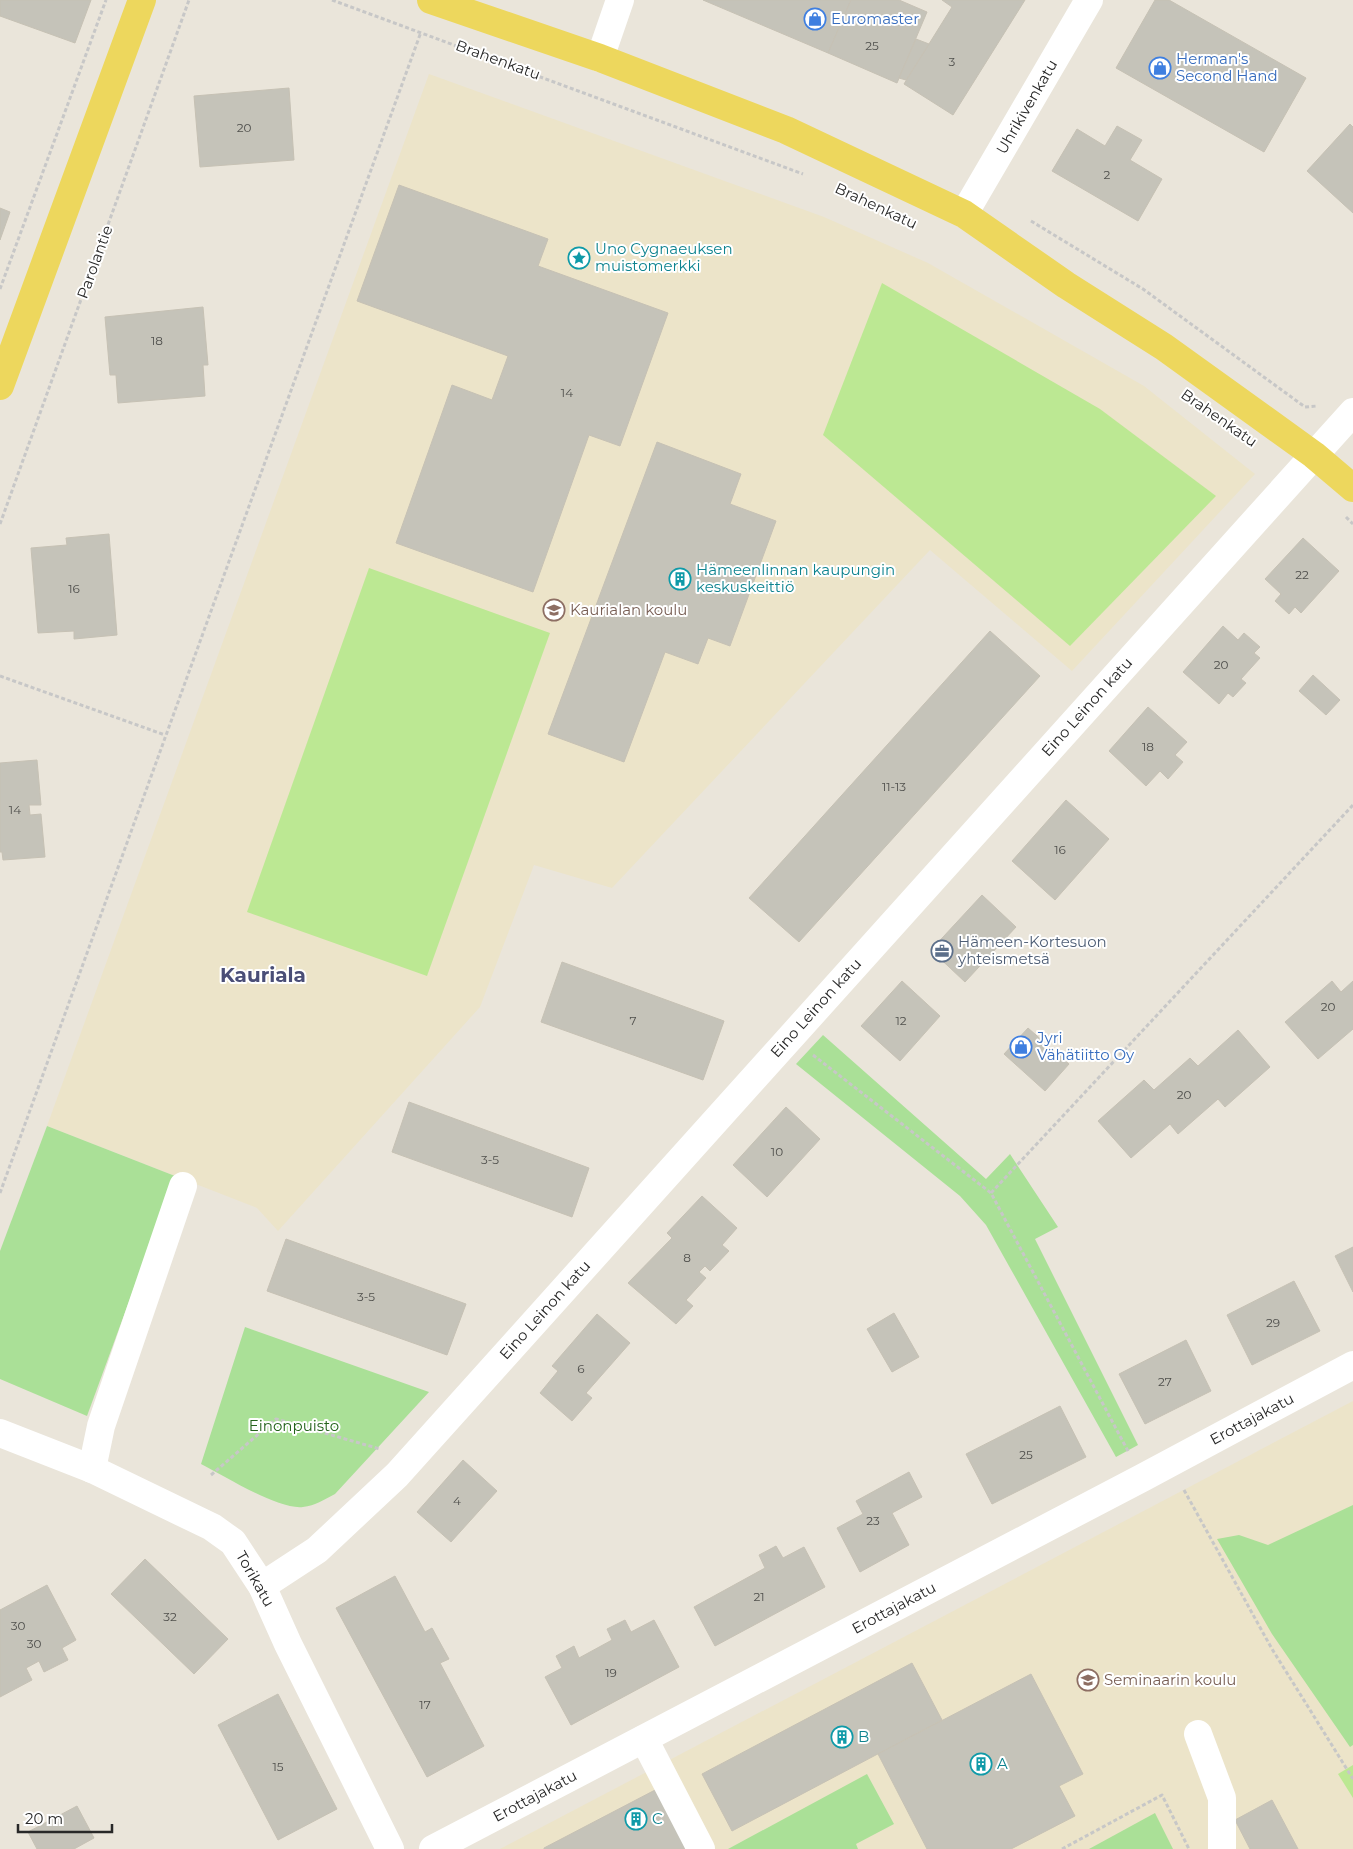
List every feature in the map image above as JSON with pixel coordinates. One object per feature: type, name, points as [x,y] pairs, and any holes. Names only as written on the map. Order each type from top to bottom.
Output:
[{"type":"main road","points":[[0,386],[142,0]]},
{"type":"main road","name":"Brahenkatu","points":[[431,0],[600,58],[786,130],[964,214],[1066,285],[1164,347],[1314,455],[1346,500]]},
{"type":"street","points":[[600,58],[620,0]]},
{"type":"street","name":"Uhrikivenkatu","points":[[964,214],[1089,0]]},
{"type":"street","name":"Eino Leinon katu","points":[[262,1586],[317,1550],[397,1475],[1353,412]]},
{"type":"street","points":[[92,1469],[101,1426],[183,1186]]},
{"type":"street","name":"Erottajakatu","points":[[433,1849],[1142,1478],[1353,1365]]},
{"type":"street","name":"Torikatu","points":[[0,1433],[92,1469],[224,1534],[233,1542],[262,1586],[288,1644],[390,1849]]},
{"type":"street","points":[[1198,1734],[1222,1798],[1222,1849]]},
{"type":"street","points":[[644,1739],[701,1849]]},
{"type":"path","points":[[0,289],[106,0]]},
{"type":"path","name":"Parolantie","points":[[0,524],[189,0]]},
{"type":"path","name":"Brahenkatu","points":[[332,0],[805,175]]},
{"type":"path","points":[[0,1193],[421,32]]},
{"type":"path","points":[[1346,500],[1353,524]]},
{"type":"path","points":[[0,676],[165,735]]},
{"type":"path","points":[[991,1193],[1353,805]]},
{"type":"path","points":[[790,1037],[991,1193],[1142,1478]]},
{"type":"path","points":[[211,1475],[276,1419],[389,1451]]},
{"type":"path","points":[[1181,1484],[1272,1648],[1353,1779]]},
{"type":"path","points":[[1062,1849],[1162,1795],[1190,1849]]},
{"type":"shaded area","name":"Kaurialan koulu","points":[[429,74],[824,217],[928,263],[1144,386],[1255,474],[1072,671],[930,550],[612,888],[534,865],[480,1007],[278,1231],[257,1208],[47,1126]]},
{"type":"shaded area","name":"Seminaarin koulu","points":[[1353,1401],[1353,1849],[500,1849],[1193,1485]]},
{"type":"green space","points":[[882,283],[1100,409],[1216,496],[1070,646],[823,435]]},
{"type":"green space","points":[[369,568],[550,633],[427,976],[247,912]]},
{"type":"green space","points":[[823,1035],[986,1179],[1010,1154],[1058,1227],[1035,1239],[1138,1445],[1116,1457],[986,1225],[960,1196],[796,1064]]},
{"type":"green space","points":[[47,1126],[175,1176],[87,1416],[0,1379],[0,1251]]},
{"type":"green space","name":"Einonpuisto","points":[[245,1327],[429,1392],[335,1494],[320,1502],[303,1507],[292,1507],[280,1503],[266,1498],[201,1464]]},
{"type":"green space","points":[[1353,1505],[1353,1745],[1350,1747],[1272,1634],[1217,1539],[1239,1535],[1268,1545]]},
{"type":"green space","points":[[1353,1765],[1353,1798],[1338,1774]]},
{"type":"green space","points":[[867,1774],[894,1824],[856,1844],[858,1849],[728,1849]]},
{"type":"green space","points":[[1155,1813],[1173,1849],[1089,1849]]},
{"type":"building","points":[[0,0],[91,0],[75,43],[0,16]]},
{"type":"building","points":[[703,0],[851,0],[828,53]]},
{"type":"building","points":[[851,0],[899,0],[927,12],[897,83],[828,53]]},
{"type":"building","points":[[942,0],[1025,0],[953,115],[904,84],[952,7]]},
{"type":"building","points":[[1155,0],[1169,0],[1306,78],[1264,152],[1116,68]]},
{"type":"building","points":[[916,39],[929,44],[906,80],[899,78]]},
{"type":"building","points":[[289,88],[294,160],[200,167],[194,96]]},
{"type":"building","points":[[1350,124],[1353,127],[1353,213],[1307,171]]},
{"type":"building","points":[[1117,126],[1142,140],[1130,160],[1162,179],[1138,221],[1052,171],[1077,129],[1105,146]]},
{"type":"building","name":"Kaurialan koulu","points":[[399,185],[548,239],[538,266],[668,313],[620,446],[589,435],[533,592],[396,543],[452,385],[492,400],[508,356],[357,301]]},
{"type":"building","points":[[0,208],[10,212],[0,240]]},
{"type":"building","points":[[203,307],[208,365],[203,365],[205,396],[118,403],[116,375],[110,375],[105,317]]},
{"type":"building","name":"Hämeenlinnan kaupungin keskuskeittiö","points":[[657,442],[741,474],[730,504],[776,521],[730,646],[708,638],[698,664],[665,652],[624,762],[548,734]]},
{"type":"building","points":[[109,534],[117,635],[74,639],[74,631],[38,633],[31,548],[67,545],[66,538]]},
{"type":"building","points":[[1303,538],[1339,571],[1301,613],[1295,607],[1289,614],[1275,601],[1281,594],[1265,579]]},
{"type":"building","points":[[1223,626],[1238,640],[1244,633],[1260,647],[1254,653],[1260,658],[1241,679],[1246,683],[1233,697],[1228,693],[1219,704],[1183,672]]},
{"type":"building","points":[[990,631],[1040,676],[799,942],[749,898]]},
{"type":"building","points":[[1313,675],[1340,700],[1326,715],[1299,691]]},
{"type":"building","points":[[1148,707],[1187,742],[1175,755],[1183,762],[1168,779],[1160,771],[1146,786],[1109,751]]},
{"type":"building","points":[[37,760],[41,805],[29,805],[30,815],[41,814],[45,857],[3,860],[2,852],[0,852],[0,763]]},
{"type":"building","points":[[1066,800],[1109,839],[1055,900],[1012,861]]},
{"type":"building","points":[[982,895],[1016,927],[965,982],[931,950]]},
{"type":"building","points":[[562,962],[724,1021],[703,1080],[541,1022]]},
{"type":"building","points":[[902,981],[940,1016],[900,1061],[861,1026]]},
{"type":"building","points":[[1332,981],[1341,992],[1353,981],[1353,1029],[1318,1059],[1285,1022]]},
{"type":"building","points":[[1028,1028],[1069,1064],[1045,1091],[1004,1054]]},
{"type":"building","points":[[1238,1030],[1270,1067],[1225,1107],[1218,1099],[1178,1134],[1170,1124],[1131,1158],[1098,1121],[1144,1080],[1154,1090],[1190,1058],[1198,1066]]},
{"type":"building","points":[[409,1102],[589,1168],[572,1217],[392,1152]]},
{"type":"building","points":[[786,1107],[820,1139],[767,1197],[733,1165]]},
{"type":"building","points":[[702,1196],[737,1228],[722,1245],[729,1251],[710,1271],[705,1266],[699,1272],[706,1278],[686,1300],[693,1306],[676,1324],[628,1283],[672,1238],[667,1233]]},
{"type":"building","points":[[286,1239],[466,1304],[447,1355],[267,1291]]},
{"type":"building","points":[[1353,1247],[1353,1292],[1335,1256]]},
{"type":"building","points":[[1294,1281],[1320,1331],[1252,1365],[1227,1315]]},
{"type":"building","points":[[894,1313],[919,1357],[892,1372],[867,1329]]},
{"type":"building","points":[[597,1314],[630,1343],[586,1393],[592,1398],[572,1421],[540,1393],[558,1371],[552,1366]]},
{"type":"building","points":[[1186,1340],[1211,1391],[1145,1424],[1119,1374]]},
{"type":"building","points":[[1060,1406],[1086,1457],[992,1504],[966,1454]]},
{"type":"building","points":[[463,1460],[497,1491],[451,1542],[417,1512]]},
{"type":"building","points":[[909,1472],[922,1497],[892,1513],[909,1545],[860,1572],[837,1528],[863,1514],[856,1501]]},
{"type":"building","points":[[776,1546],[783,1558],[804,1547],[825,1587],[715,1646],[694,1607],[765,1568],[759,1555]]},
{"type":"building","points":[[145,1559],[228,1639],[194,1674],[111,1594]]},
{"type":"building","points":[[395,1576],[425,1632],[432,1628],[449,1659],[440,1663],[484,1746],[427,1777],[336,1608]]},
{"type":"building","points":[[47,1585],[76,1640],[62,1648],[68,1660],[44,1672],[39,1661],[26,1668],[32,1680],[0,1697],[0,1610]]},
{"type":"building","points":[[625,1620],[631,1632],[654,1620],[679,1667],[571,1725],[545,1677],[562,1668],[556,1656],[574,1646],[579,1658],[612,1640],[607,1629]]},
{"type":"building","name":"B","points":[[912,1663],[942,1720],[732,1831],[702,1774]]},
{"type":"building","name":"A","points":[[1031,1674],[1083,1774],[1059,1786],[1075,1816],[1011,1849],[927,1849],[878,1754]]},
{"type":"building","points":[[278,1694],[337,1809],[278,1840],[218,1725]]},
{"type":"building","name":"C","points":[[657,1789],[688,1849],[544,1849],[544,1848]]},
{"type":"building","points":[[1272,1800],[1298,1849],[1250,1849],[1235,1820]]},
{"type":"building","points":[[77,1806],[94,1838],[74,1849],[37,1849],[28,1832]]},
{"type":"place","name":"Euromaster","points":[[815,19]]},
{"type":"place","name":"Herman's Second Hand","points":[[1160,68]]},
{"type":"place","name":"Uno Cygnaeuksen muistomerkki","points":[[579,258]]},
{"type":"place","name":"Hämeenlinnan kaupungin keskuskeittiö","points":[[680,579]]},
{"type":"place","name":"Kaurialan koulu","points":[[554,610]]},
{"type":"place","name":"Hämeen-Kortesuon yhteismetsä","points":[[942,951]]},
{"type":"place","name":"Jyri Vähätiitto Oy","points":[[1021,1047]]},
{"type":"place","name":"Seminaarin koulu","points":[[1088,1680]]},
{"type":"place","name":"B","points":[[842,1737]]},
{"type":"place","name":"A","points":[[981,1764]]},
{"type":"place","name":"C","points":[[636,1819]]},
{"type":"district","name":"Kauriala","points":[[263,975]]}]
